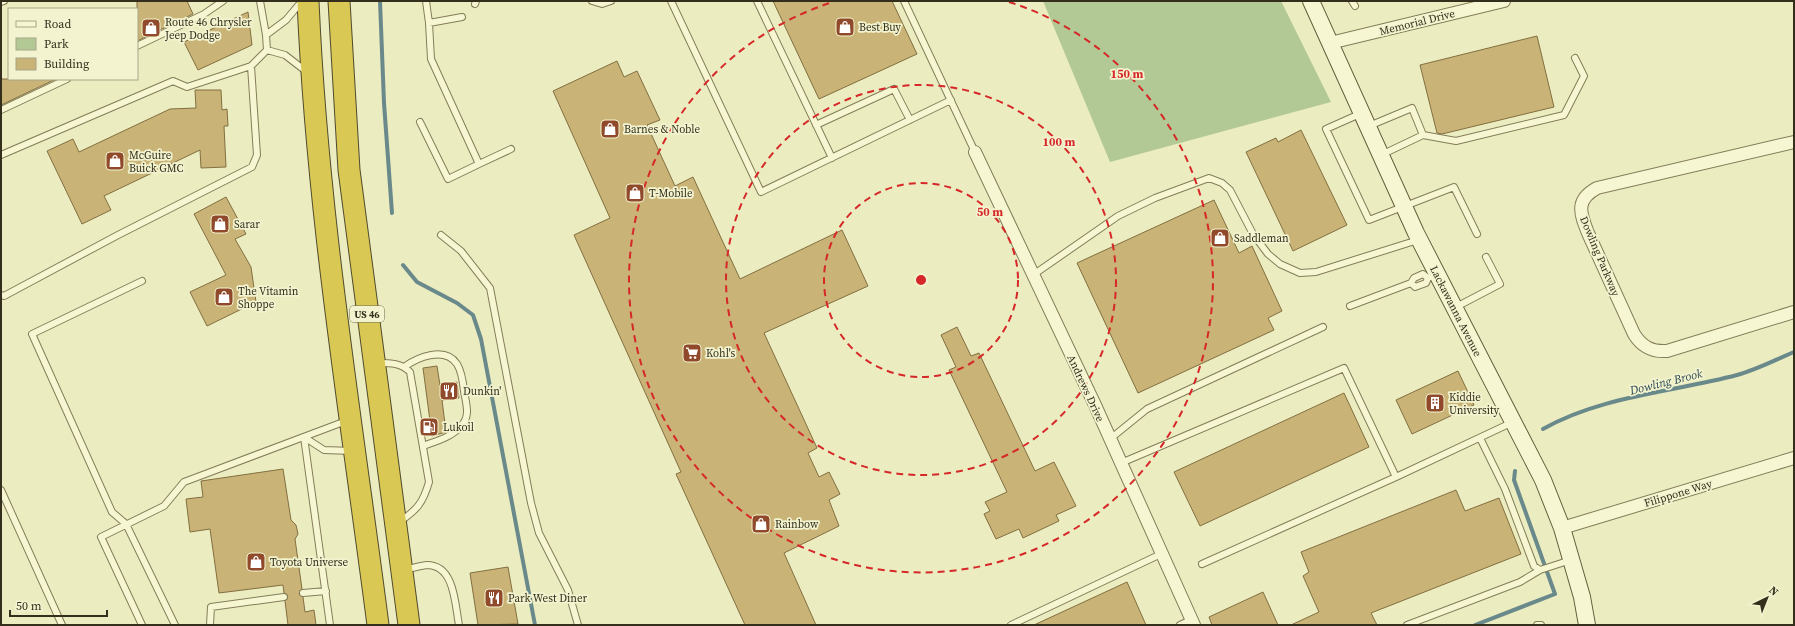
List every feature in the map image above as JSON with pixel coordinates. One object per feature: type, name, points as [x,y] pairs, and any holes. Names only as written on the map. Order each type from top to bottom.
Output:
[{"type":"highway","name":"US 46","points":[[308,1],[311,76],[321,197],[336,323],[376,619]]},
{"type":"highway","name":"US 46","points":[[340,1],[349,170],[409,625]]},
{"type":"street","name":"Lackawanna Avenue","points":[[1311,1],[1420,240],[1433,276],[1454,307],[1543,480],[1562,528],[1582,598],[1587,625]]},
{"type":"street","name":"Memorial Drive","points":[[1330,43],[1504,1]]},
{"type":"street","name":"Dowling Parkway","points":[[1794,142],[1597,188],[1588,193],[1583,199],[1581,209],[1582,218],[1588,233],[1634,334],[1638,340],[1650,349],[1667,351],[1794,312]]},
{"type":"street","name":"Andrews Drive","points":[[975,152],[1110,439],[1193,623]]},
{"type":"street","name":"Filippone Way","points":[[1562,528],[1794,458]]},
{"type":"lane","points":[[138,46],[204,14],[223,1]]},
{"type":"lane","points":[[1,155],[173,81],[187,87],[251,66],[267,50],[260,1]]},
{"type":"lane","points":[[266,35],[286,20],[302,1]]},
{"type":"lane","points":[[426,1],[432,59],[479,164]]},
{"type":"lane","points":[[592,1],[602,4],[611,1]]},
{"type":"lane","points":[[671,1],[761,192],[951,100]]},
{"type":"lane","points":[[757,1],[832,158]]},
{"type":"lane","points":[[904,1],[975,152]]},
{"type":"lane","points":[[429,23],[462,17]]},
{"type":"lane","points":[[267,50],[285,55],[311,76]]},
{"type":"lane","points":[[1380,154],[1424,135],[1456,141],[1564,115],[1584,76],[1575,58]]},
{"type":"lane","points":[[1,295],[4,296],[118,235],[252,167],[257,155],[251,66]]},
{"type":"lane","points":[[1,110],[64,80]]},
{"type":"lane","points":[[816,125],[894,89],[910,120]]},
{"type":"lane","points":[[1424,135],[1412,108],[1326,129],[1369,220],[1454,187],[1477,234]]},
{"type":"lane","points":[[420,122],[448,179],[511,149]]},
{"type":"lane","points":[[1033,275],[1118,216],[1155,198],[1209,178],[1222,183],[1230,190],[1253,234],[1268,254],[1280,264],[1300,273],[1316,272],[1420,240]]},
{"type":"lane","points":[[441,235],[461,251],[490,288],[531,503],[539,533],[568,590],[578,625]]},
{"type":"lane","points":[[1454,307],[1500,284],[1486,257]]},
{"type":"lane","points":[[1350,306],[1410,283],[1415,287],[1426,283],[1433,276]]},
{"type":"lane","points":[[142,281],[32,334],[112,512],[126,524],[175,625]]},
{"type":"lane","points":[[1110,439],[1147,408],[1322,327]]},
{"type":"lane","points":[[404,367],[420,358],[445,355],[452,359],[461,372],[468,411],[466,418],[456,431],[423,446]]},
{"type":"lane","points":[[374,364],[392,363],[404,367],[410,372],[429,482],[425,495],[417,510],[396,524]]},
{"type":"lane","points":[[1121,463],[1344,368],[1396,477]]},
{"type":"lane","points":[[142,625],[101,537],[164,506],[184,482],[350,419]]},
{"type":"lane","points":[[1202,564],[1396,477],[1513,422]]},
{"type":"lane","points":[[304,437],[324,450],[354,451]]},
{"type":"lane","points":[[304,437],[330,625]]},
{"type":"lane","points":[[1480,438],[1505,488],[1534,566],[1540,570]]},
{"type":"lane","points":[[1,490],[3,501],[62,625]]},
{"type":"lane","points":[[1011,625],[1161,554]]},
{"type":"lane","points":[[1407,625],[1520,582],[1540,570],[1571,560]]},
{"type":"lane","points":[[402,570],[427,565],[435,566],[444,571],[450,580],[459,625]]},
{"type":"lane","points":[[303,593],[326,591]]},
{"type":"lane","points":[[210,625],[211,607],[284,597]]},
{"type":"lane","points":[[1180,625],[1193,623]]},
{"type":"green space","points":[[1043,1],[1281,1],[1331,102],[1110,162]]},
{"type":"building","name":"Route 46 Chrysler Jeep Dodge","points":[[137,1],[187,1],[193,14],[138,41]]},
{"type":"building","name":"Best Buy","points":[[773,1],[892,1],[917,54],[819,99]]},
{"type":"building","points":[[248,12],[252,45],[198,70],[184,42]]},
{"type":"building","points":[[1537,36],[1554,107],[1442,134],[1437,133],[1420,65]]},
{"type":"building","points":[[617,61],[624,77],[637,71],[660,120],[647,125],[675,186],[693,177],[740,279],[842,230],[868,286],[764,333],[817,448],[808,453],[819,477],[829,472],[840,494],[829,500],[839,526],[784,553],[816,625],[745,625],[676,474],[681,472],[574,235],[610,218],[553,91]]},
{"type":"building","points":[[1,79],[54,80],[1,105]]},
{"type":"building","name":"McGuire Buick GMC","points":[[195,90],[221,90],[222,110],[227,109],[228,126],[224,126],[226,167],[201,168],[200,150],[104,196],[111,210],[82,224],[47,151],[73,139],[79,152],[170,109],[196,108]]},
{"type":"building","points":[[1301,130],[1347,225],[1293,251],[1246,152],[1276,138],[1278,142]]},
{"type":"building","points":[[226,197],[246,234],[235,239],[251,267],[256,302],[207,326],[190,292],[226,275],[194,214]]},
{"type":"building","points":[[1214,200],[1239,253],[1252,246],[1282,311],[1268,318],[1274,330],[1138,393],[1077,263]]},
{"type":"building","points":[[957,327],[971,356],[979,353],[1035,471],[1054,462],[1076,506],[1056,515],[1059,521],[1023,538],[1019,529],[996,539],[984,514],[990,511],[985,502],[1007,492],[949,370],[956,367],[941,335]]},
{"type":"building","points":[[437,366],[440,385],[457,382],[459,398],[442,400],[446,432],[432,436],[423,368]]},
{"type":"building","name":"Kiddie University","points":[[1458,371],[1474,405],[1412,434],[1396,400]]},
{"type":"building","points":[[1344,393],[1369,447],[1200,526],[1174,472]]},
{"type":"building","name":"Toyota Universe","points":[[283,469],[291,520],[296,525],[298,534],[295,539],[302,589],[299,594],[303,597],[305,612],[314,610],[316,625],[288,625],[285,601],[288,596],[284,593],[283,585],[219,593],[210,529],[190,532],[186,499],[203,497],[201,481]]},
{"type":"building","points":[[1456,490],[1465,511],[1499,498],[1521,554],[1371,613],[1377,625],[1291,625],[1319,612],[1303,576],[1309,572],[1301,552]]},
{"type":"building","name":"Park West Diner","points":[[508,567],[518,624],[478,625],[470,573]]},
{"type":"building","points":[[1127,582],[1146,625],[1034,625]]},
{"type":"building","points":[[1263,592],[1278,625],[1212,625],[1209,617]]},
{"type":"waterway","points":[[380,1],[384,103],[392,213]]},
{"type":"waterway","points":[[403,265],[417,282],[457,303],[473,315],[481,339],[535,625]]},
{"type":"waterway","name":"Dowling Brook","points":[[1543,429],[1565,418],[1589,409],[1638,396],[1737,375],[1758,368],[1794,352]]},
{"type":"waterway","name":"Dowling Brook","points":[[1475,625],[1555,594],[1514,480],[1515,471]]},
{"type":"place","name":"Best Buy","points":[[845,27]]},
{"type":"place","name":"Route 46 Chrysler Jeep Dodge","points":[[151,28]]},
{"type":"place","name":"Barnes & Noble","points":[[610,129]]},
{"type":"place","name":"McGuire Buick GMC","points":[[115,161]]},
{"type":"place","name":"T-Mobile","points":[[635,193]]},
{"type":"place","name":"Sarar","points":[[220,224]]},
{"type":"place","name":"Saddleman","points":[[1220,238]]},
{"type":"place","name":"The Vitamin Shoppe","points":[[224,297]]},
{"type":"place","name":"Kohl's","points":[[692,353]]},
{"type":"place","name":"Dunkin'","points":[[449,391]]},
{"type":"place","name":"Kiddie University","points":[[1435,403]]},
{"type":"place","name":"Lukoil","points":[[429,427]]},
{"type":"place","name":"Rainbow","points":[[761,524]]},
{"type":"place","name":"Toyota Universe","points":[[256,562]]},
{"type":"place","name":"Park West Diner","points":[[494,598]]}]
